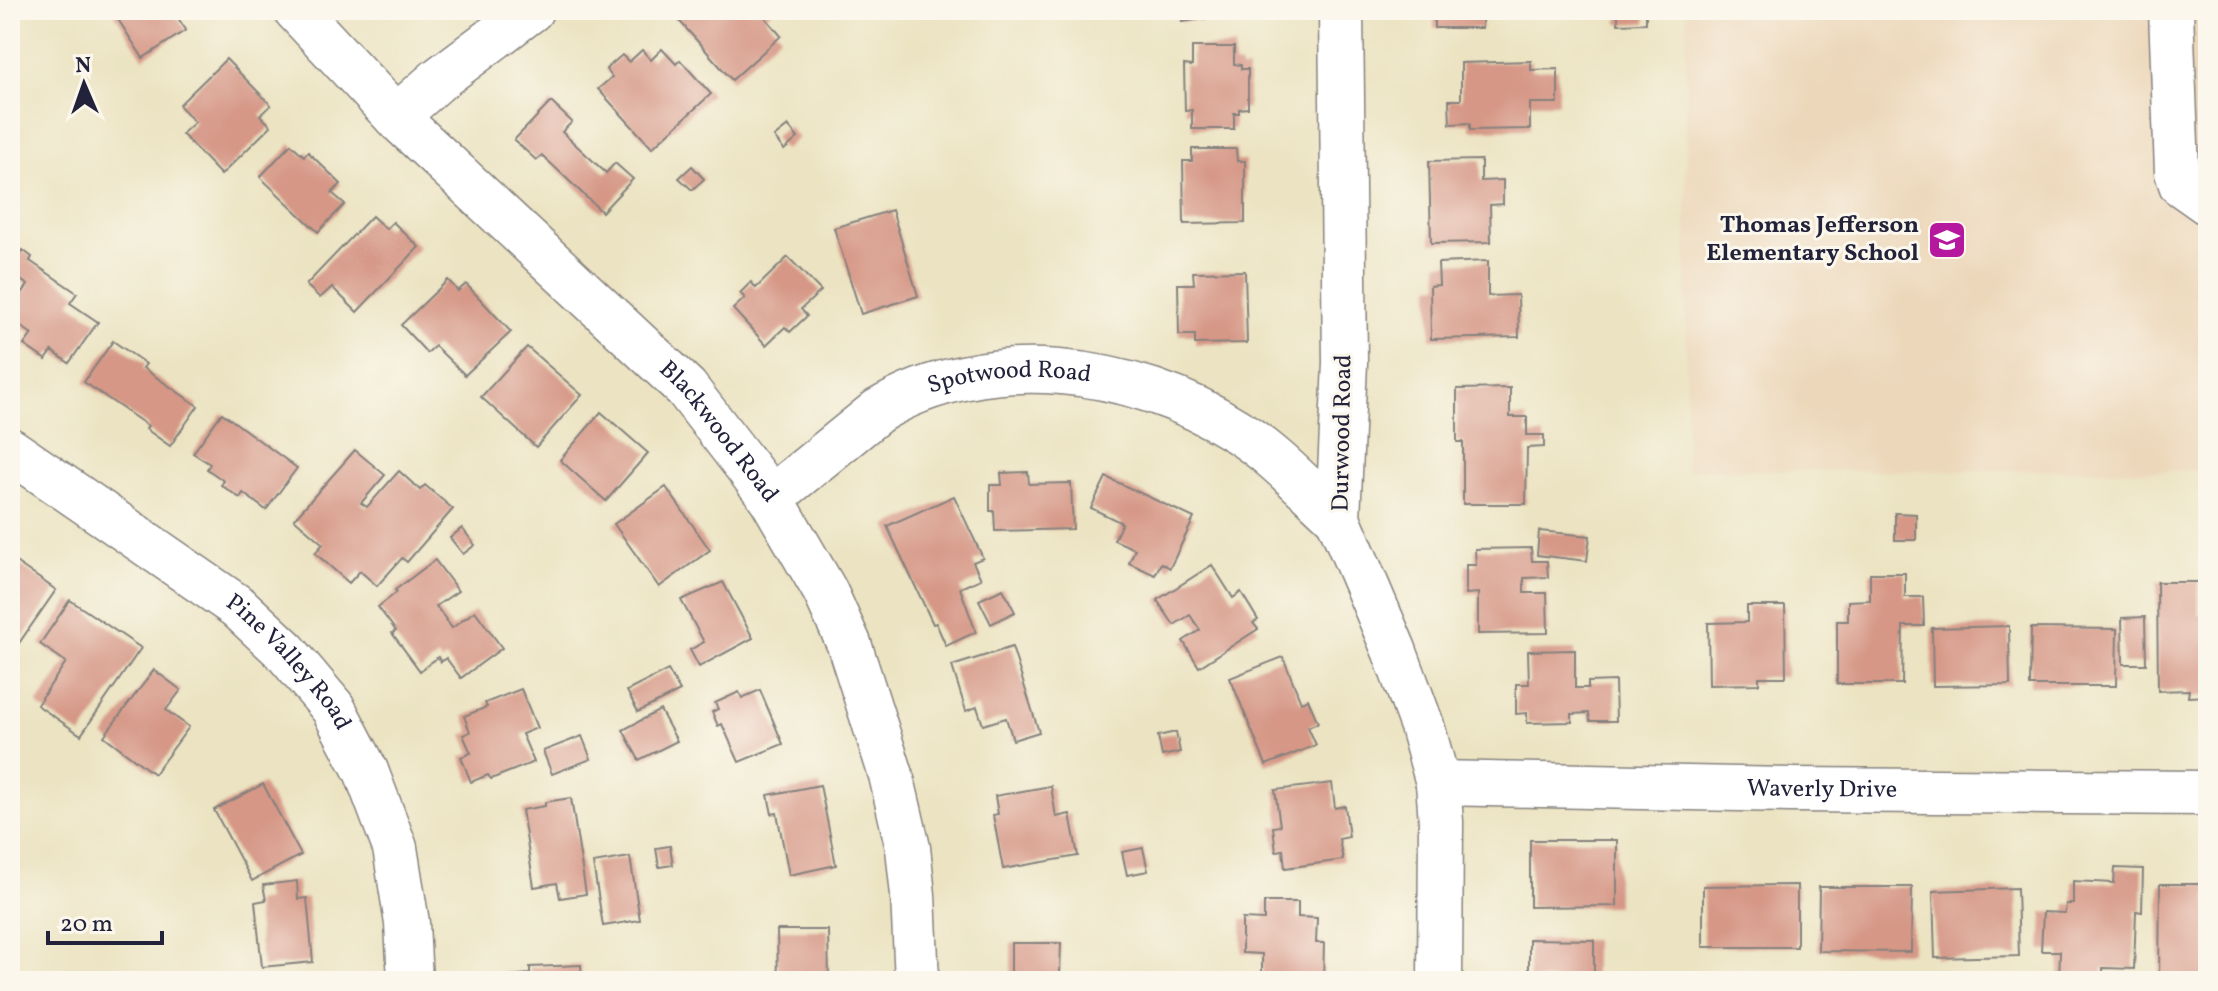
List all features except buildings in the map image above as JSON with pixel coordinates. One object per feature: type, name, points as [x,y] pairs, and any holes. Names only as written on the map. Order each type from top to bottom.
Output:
[{"type":"street","name":"Blackwood Road","points":[[296,10],[396,117],[686,388],[771,498],[825,591],[849,644],[891,775],[908,848],[917,981]]},
{"type":"street","points":[[396,117],[439,79],[531,10]]},
{"type":"street","name":"Durwood Road","points":[[1341,10],[1345,363],[1338,518],[1399,663],[1422,726],[1438,783],[1441,822],[1440,981]]},
{"type":"street","points":[[2171,10],[2177,172],[2181,184],[2208,203]]},
{"type":"street","name":"Spotwood Road","points":[[771,498],[894,401],[934,385],[975,375],[1037,371],[1116,381],[1168,396],[1203,411],[1239,432],[1277,461],[1338,518]]},
{"type":"street","name":"Pine Valley Road","points":[[10,450],[238,607],[285,651],[333,708],[366,771],[395,848],[407,923],[410,981]]},
{"type":"street","name":"Waverly Drive","points":[[1438,783],[2208,793]]},
{"type":"shaded area","name":"Thomas Jefferson Elementary School","points":[[1686,10],[2208,10],[2208,471],[1686,470]]},
{"type":"place","name":"Thomas Jefferson Elementary School","points":[[1947,240]]}]
